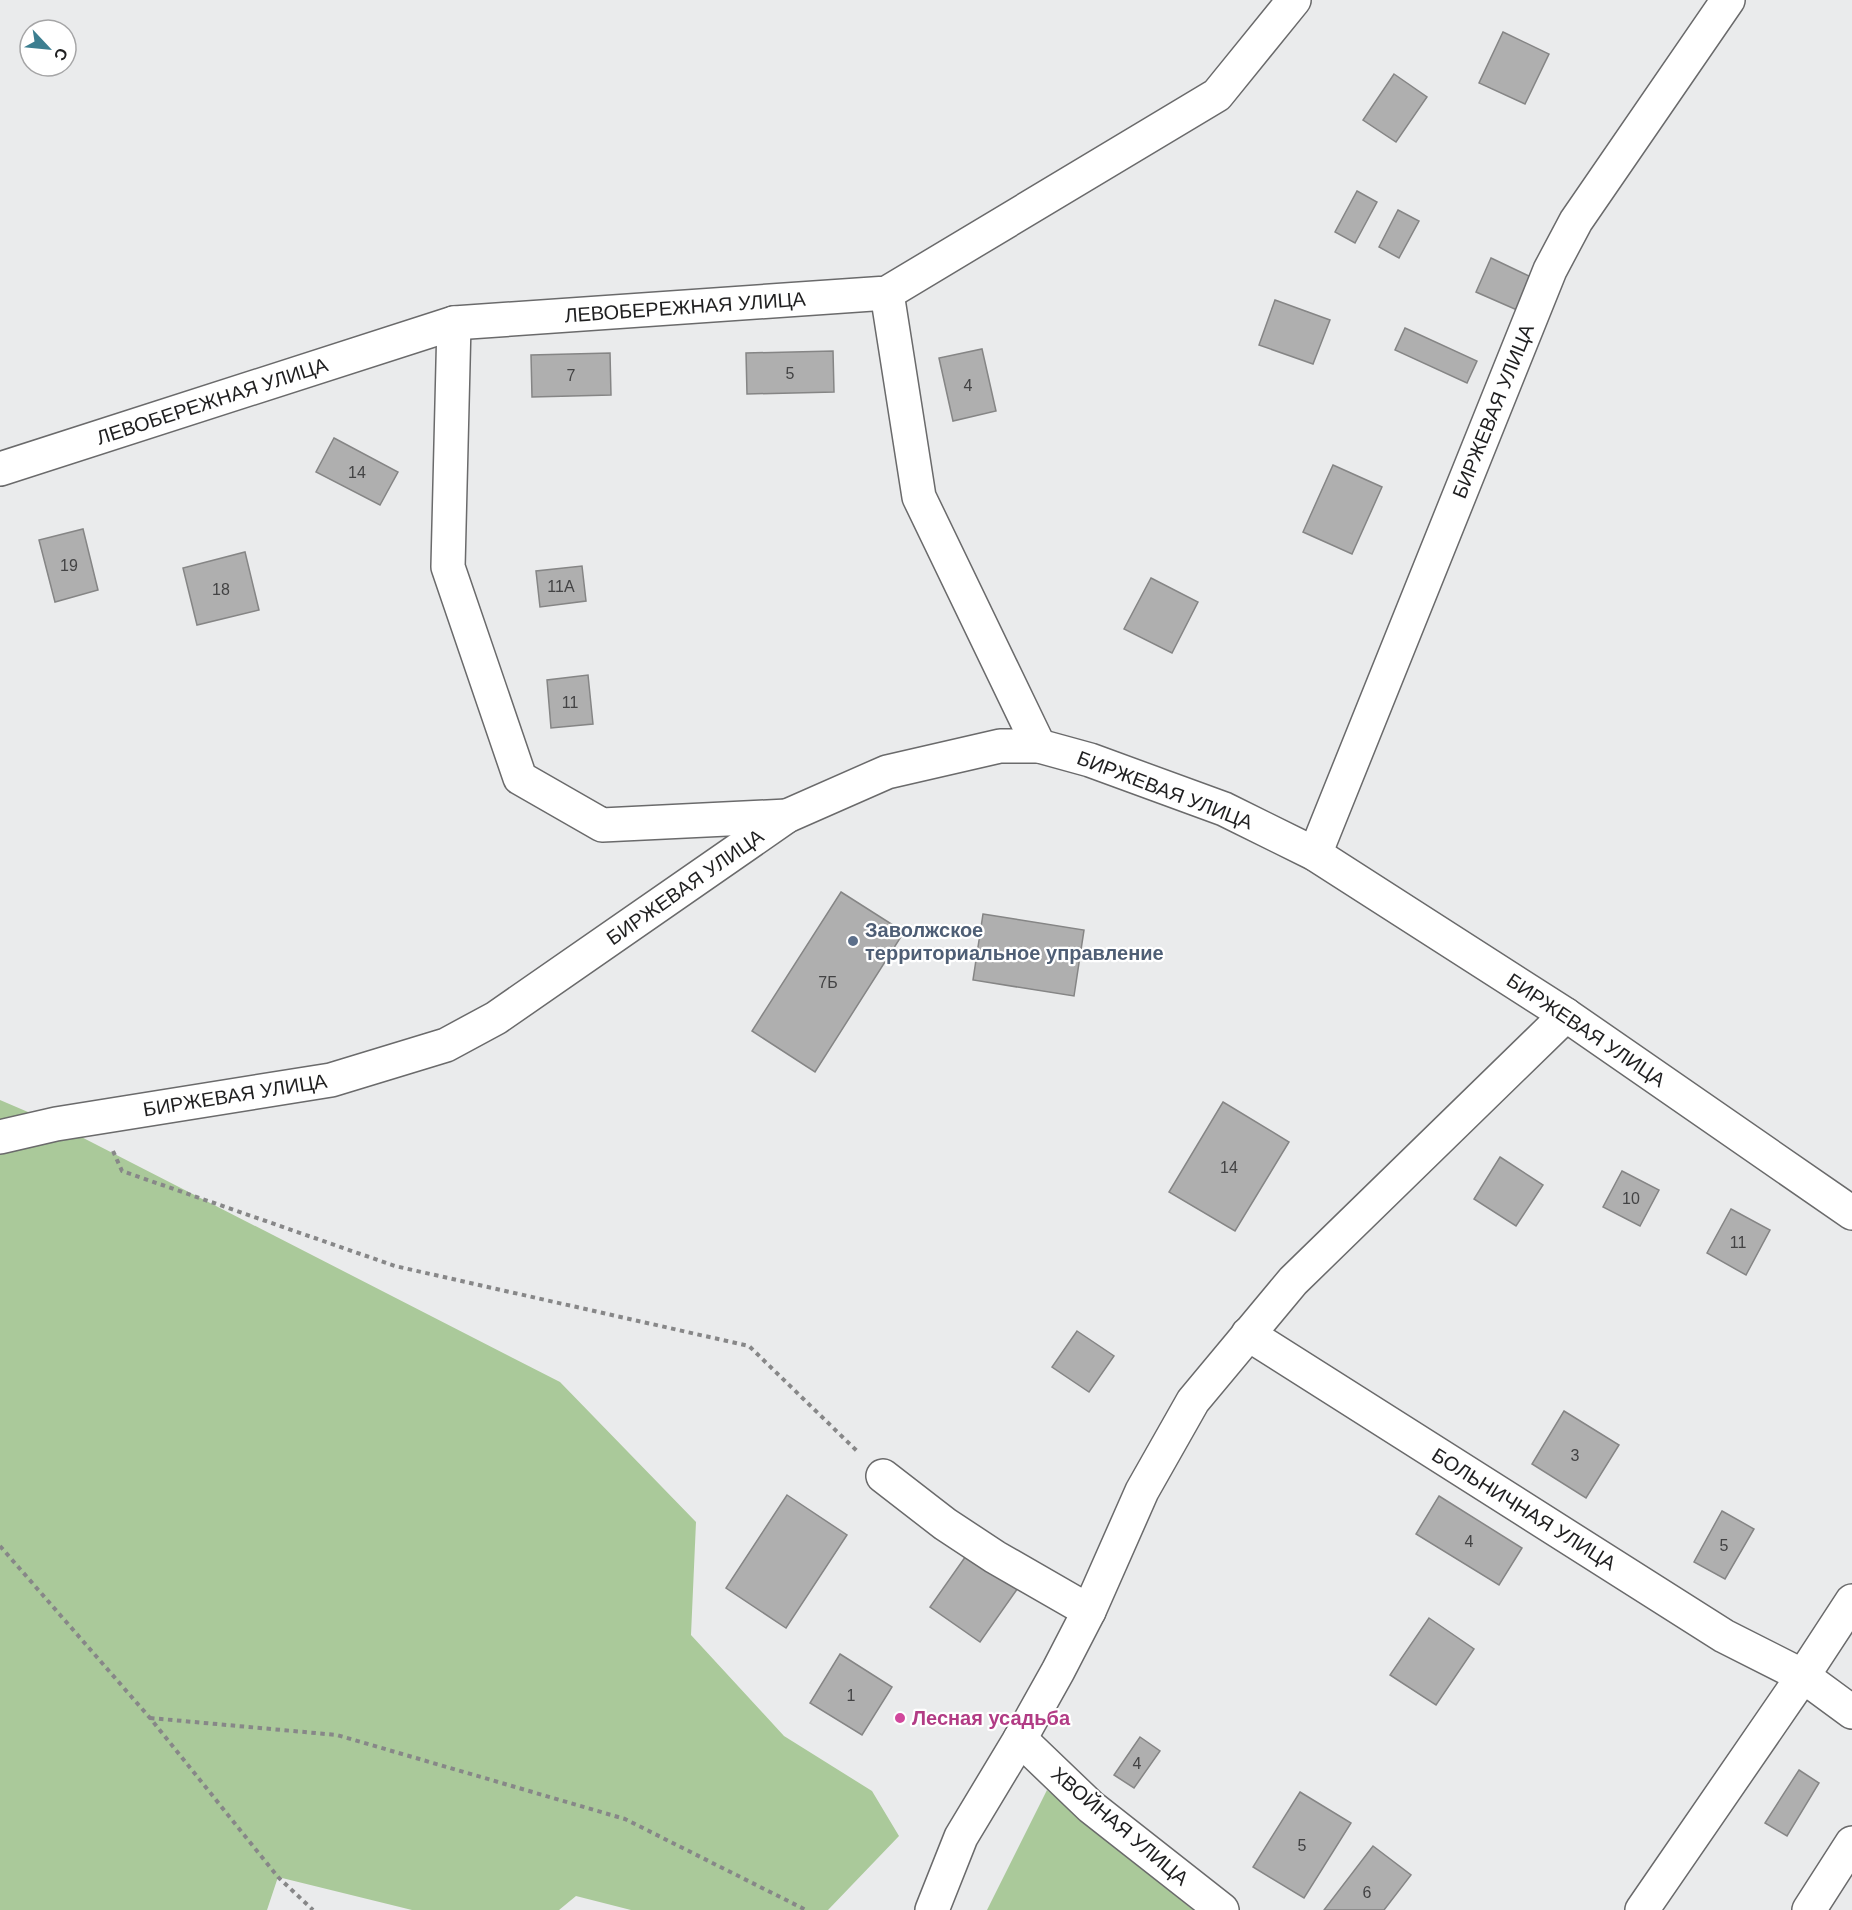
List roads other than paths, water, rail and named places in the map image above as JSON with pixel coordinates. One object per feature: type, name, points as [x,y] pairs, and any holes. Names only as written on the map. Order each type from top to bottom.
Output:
[{"type":"street","name":"ЛЕВОБЕРЕЖНАЯ УЛИЦА","points":[[0,469],[454,323],[887,293],[1217,94],[1294,0]]},
{"type":"street","name":"БИРЖЕВАЯ УЛИЦА","points":[[1315,854],[1550,270],[1576,221],[1728,0]]},
{"type":"street","points":[[887,293],[919,497],[1039,746]]},
{"type":"street","points":[[454,323],[448,567],[520,777],[602,825],[787,816]]},
{"type":"street","name":"БИРЖЕВАЯ УЛИЦА","points":[[0,1137],[56,1124],[331,1080],[446,1045],[496,1018],[787,816],[887,771],[1000,746],[1039,746],[1090,760],[1224,809],[1315,854],[1566,1016],[1852,1213]]},
{"type":"street","points":[[932,1910],[961,1837],[1058,1671],[1089,1611],[1142,1491],[1193,1401],[1293,1281],[1566,1016]]},
{"type":"street","name":"БОЛЬНИЧНАЯ УЛИЦА","points":[[1248,1334],[1724,1635],[1803,1676],[1852,1712]]},
{"type":"street","points":[[883,1476],[945,1524],[995,1557],[1089,1611]]},
{"type":"street","points":[[1642,1910],[1852,1601]]},
{"type":"street","name":"ХВОЙНАЯ УЛИЦА","points":[[1020,1739],[1091,1807],[1222,1910]]},
{"type":"street","points":[[1809,1910],[1852,1843]]},
{"type":"place","name":"Заволжское территориальное управление","points":[[853,941]]},
{"type":"place","name":"Лесная усадьба","points":[[900,1718]]}]
